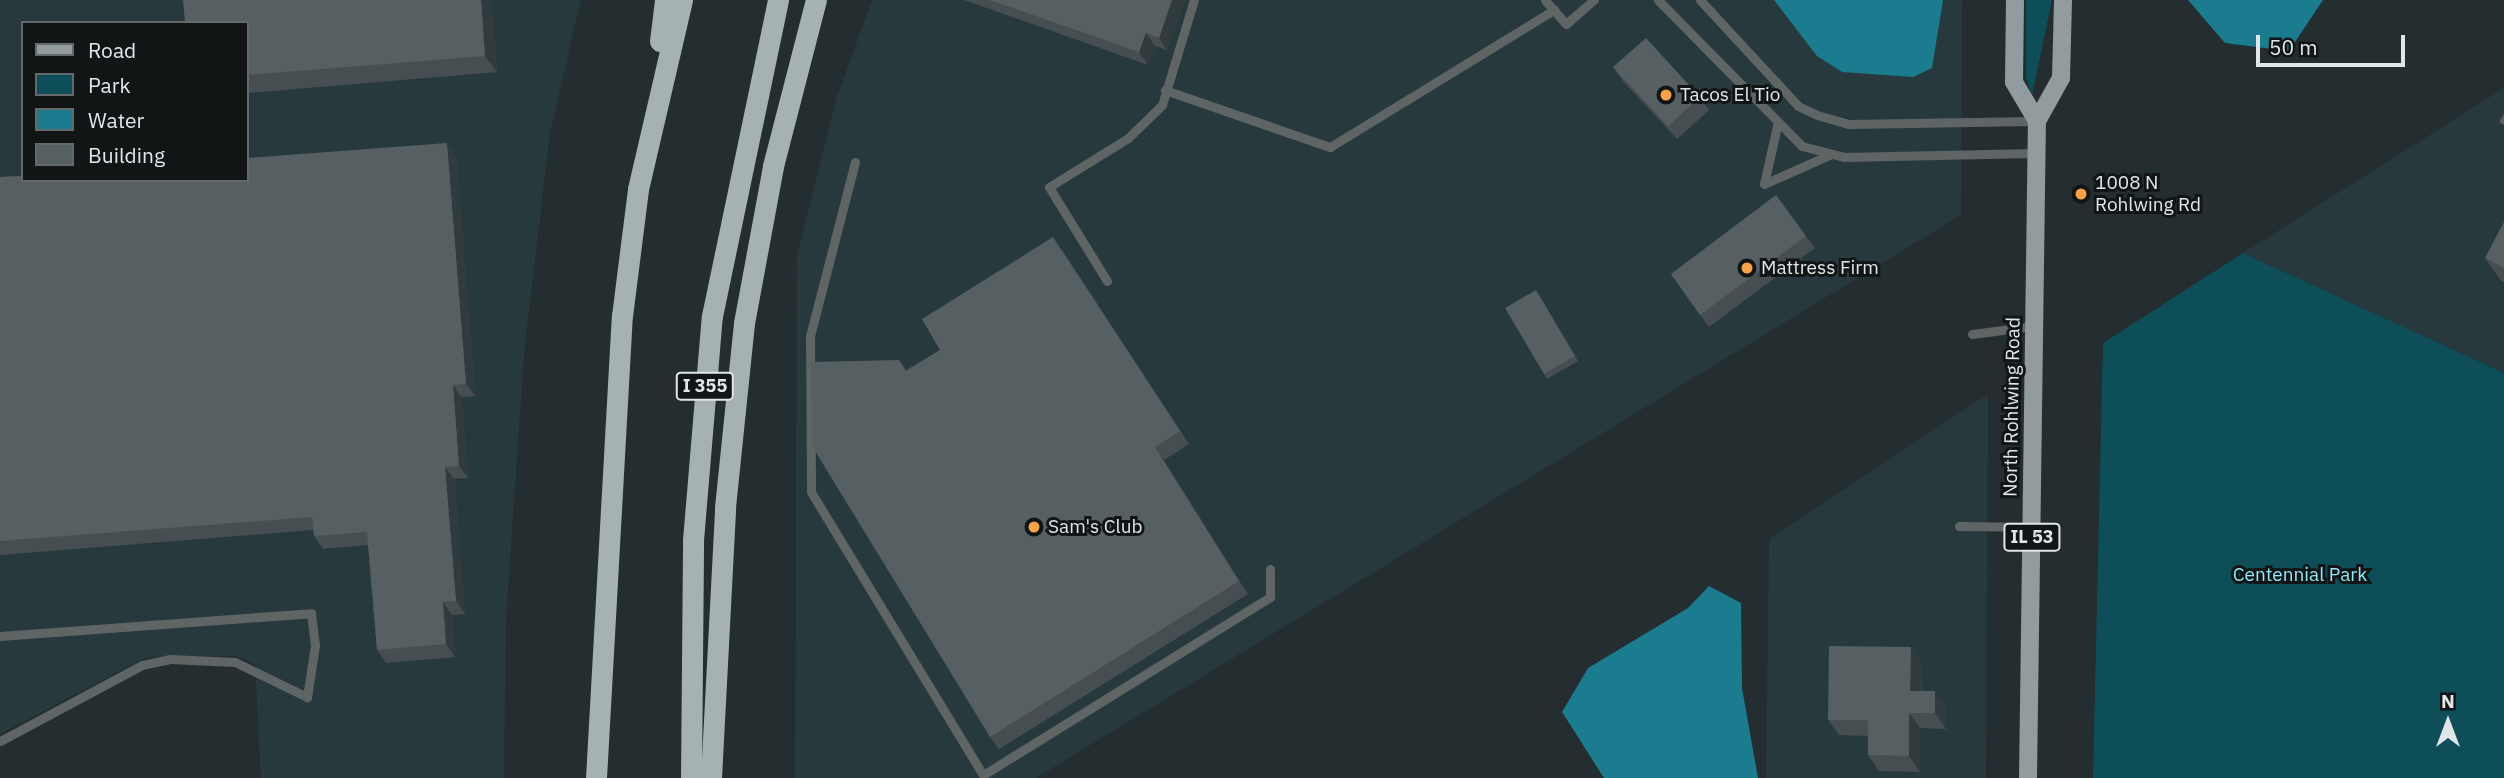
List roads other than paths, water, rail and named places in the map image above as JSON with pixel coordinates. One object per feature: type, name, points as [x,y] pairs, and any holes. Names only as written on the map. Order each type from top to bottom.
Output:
[{"type":"highway","points":[[596,778],[621,330],[650,130],[665,0]]},
{"type":"highway","points":[[650,130],[682,0]]},
{"type":"highway","name":"I 355","points":[[691,778],[693,528],[712,316],[778,0]]},
{"type":"highway","points":[[711,778],[725,507],[743,335],[774,166],[816,0]]},
{"type":"main road","points":[[2015,0],[2014,82],[2037,121]]},
{"type":"main road","name":"North Rohlwing Road","points":[[2028,778],[2037,121],[2061,78],[2063,0]]},
{"type":"lane","points":[[1107,281],[1049,187],[1128,138],[1162,104],[1194,0]]},
{"type":"lane","points":[[1545,0],[1566,24],[1594,0]]},
{"type":"lane","points":[[1658,0],[1777,126],[1802,146],[1830,155],[2036,153]]},
{"type":"lane","points":[[1700,0],[1798,106],[1817,116],[1849,124],[2037,121]]},
{"type":"lane","points":[[1166,90],[1330,147],[1554,10]]},
{"type":"lane","points":[[1777,126],[1764,184],[1830,155]]},
{"type":"lane","points":[[855,162],[810,336],[811,492],[983,775],[1269,597],[1270,569]]},
{"type":"lane","points":[[1972,334],[2034,326]]},
{"type":"lane","points":[[1958,526],[2032,527]]},
{"type":"lane","points":[[0,636],[311,613],[315,645],[307,696],[234,662],[170,659],[142,664],[0,741]]},
{"type":"water","points":[[1774,0],[1943,0],[1932,68],[1913,77],[1842,72],[1817,56]]},
{"type":"water","points":[[2188,0],[2323,0],[2289,51],[2225,43]]},
{"type":"water","points":[[1709,586],[1741,603],[1742,688],[1758,778],[1604,778],[1562,712],[1588,668],[1688,608]]},
{"type":"place","name":"Tacos El Tio","points":[[1666,95]]},
{"type":"place","name":"1008 N Rohlwing Rd","points":[[2081,194]]},
{"type":"place","name":"Mattress Firm","points":[[1747,268]]},
{"type":"place","name":"Sam's Club","points":[[1034,527]]},
{"type":"park label","name":"Centennial Park","points":[[2300,575]]}]
